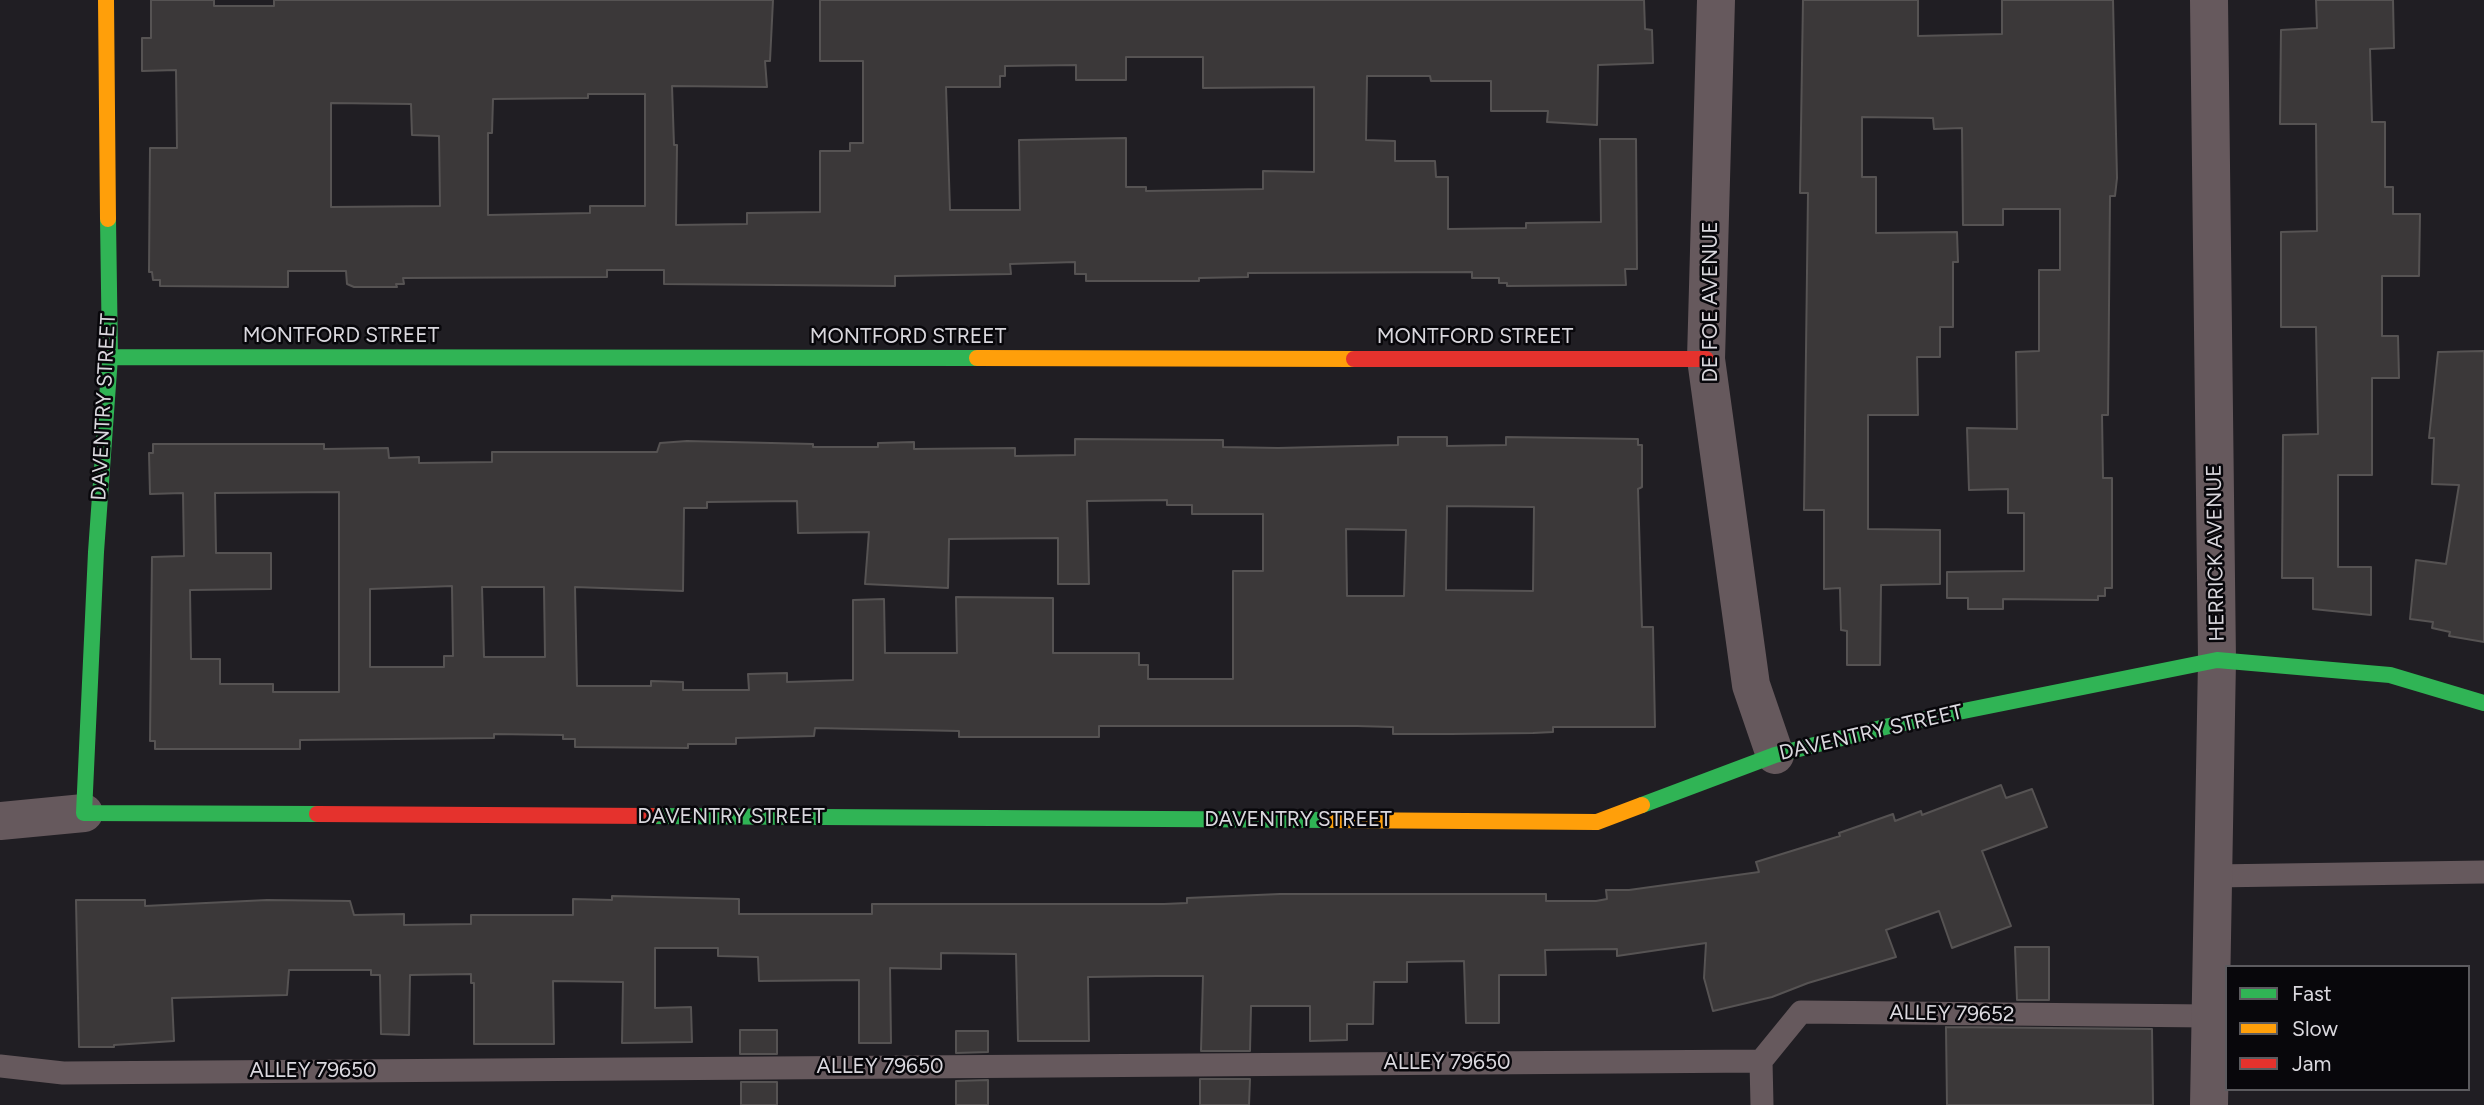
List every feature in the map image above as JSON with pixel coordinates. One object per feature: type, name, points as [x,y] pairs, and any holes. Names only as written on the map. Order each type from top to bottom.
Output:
[{"type":"street","name":"DAVENTRY STREET","points":[[84,814],[96,552],[110,357],[106,0]]},
{"type":"street","name":"DE FOE AVENUE","points":[[1716,0],[1706,359],[1751,685],[1775,755]]},
{"type":"street","name":"HERRICK AVENUE","points":[[2209,0],[2217,660],[2209,1105]]},
{"type":"street","name":"MONTFORD STREET","points":[[110,357],[1706,359]]},
{"type":"street","name":"DAVENTRY STREET","points":[[0,821],[84,814],[1597,822],[1775,755],[1889,726],[2217,660],[2390,675],[2484,703]]},
{"type":"lane","points":[[2213,876],[2484,872]]},
{"type":"lane","name":"ALLEY 79652","points":[[1761,1061],[1801,1012],[2210,1016]]},
{"type":"lane","points":[[1761,1061],[1762,1105]]},
{"type":"lane","name":"ALLEY 79650","points":[[0,1066],[76,1073],[1761,1061]]},
{"type":"building","points":[[151,0],[214,0],[214,6],[274,6],[274,0],[773,0],[770,61],[765,61],[767,87],[672,86],[674,145],[677,145],[676,225],[747,224],[747,213],[820,212],[820,151],[850,151],[850,143],[863,143],[863,61],[820,61],[820,0],[1644,0],[1645,29],[1652,30],[1653,63],[1598,65],[1597,125],[1547,122],[1548,111],[1491,111],[1491,81],[1431,81],[1430,76],[1367,76],[1366,140],[1395,141],[1395,161],[1435,161],[1436,177],[1448,177],[1448,229],[1526,228],[1526,223],[1601,222],[1600,139],[1636,139],[1637,269],[1625,269],[1626,285],[1507,286],[1507,283],[1499,283],[1499,278],[1472,278],[1472,272],[1248,273],[1248,277],[1199,278],[1199,281],[1086,281],[1086,274],[1075,274],[1075,262],[1010,264],[1011,274],[895,276],[895,286],[664,284],[664,270],[607,270],[607,277],[403,278],[404,284],[396,284],[397,287],[354,287],[347,284],[346,271],[288,271],[288,287],[160,286],[160,280],[153,280],[152,272],[149,272],[150,148],[177,148],[176,70],[142,71],[142,38],[151,38]],"holes":[[[1126,57],[1203,57],[1203,88],[1314,87],[1314,172],[1263,171],[1263,189],[1146,191],[1146,187],[1126,187],[1126,138],[1019,140],[1020,210],[950,210],[946,87],[1000,87],[1000,76],[1005,76],[1005,66],[1076,65],[1076,80],[1126,80]],[[588,94],[645,94],[645,206],[590,206],[590,213],[488,215],[488,133],[492,133],[493,99],[588,98]],[[331,103],[411,104],[412,135],[439,136],[440,206],[331,207]]]},
{"type":"building","points":[[1803,0],[1918,0],[1918,36],[2002,34],[2002,0],[2113,0],[2117,178],[2115,196],[2110,196],[2108,415],[2102,415],[2103,478],[2112,478],[2112,588],[2105,588],[2105,596],[2098,596],[2098,600],[2003,599],[2003,609],[1968,609],[1968,598],[1947,598],[1947,572],[2024,571],[2024,513],[2008,513],[2008,489],[1969,490],[1967,428],[2017,429],[2016,352],[2039,351],[2039,270],[2060,270],[2060,209],[2003,209],[2003,225],[1963,225],[1962,128],[1934,129],[1933,118],[1862,117],[1862,177],[1876,177],[1876,233],[1957,232],[1958,262],[1953,262],[1953,327],[1940,327],[1940,357],[1917,357],[1918,415],[1868,415],[1868,529],[1940,530],[1940,584],[1881,585],[1880,665],[1847,665],[1847,631],[1841,630],[1840,588],[1824,589],[1824,510],[1804,510],[1808,193],[1800,193]]},
{"type":"building","points":[[2316,0],[2393,0],[2394,48],[2370,49],[2372,122],[2385,122],[2385,187],[2393,187],[2393,214],[2420,214],[2419,276],[2382,276],[2382,336],[2398,336],[2399,378],[2372,378],[2372,475],[2338,475],[2338,567],[2371,567],[2371,615],[2313,609],[2313,578],[2282,578],[2283,435],[2318,434],[2316,327],[2281,327],[2281,232],[2317,231],[2316,124],[2280,124],[2281,30],[2317,28]]},
{"type":"building","points":[[2484,351],[2484,642],[2449,636],[2450,632],[2432,628],[2433,622],[2410,619],[2416,560],[2446,564],[2459,485],[2432,484],[2434,438],[2429,438],[2438,352]]},
{"type":"building","points":[[1398,437],[1447,437],[1447,446],[1506,445],[1506,437],[1638,439],[1638,445],[1642,445],[1642,487],[1638,489],[1642,627],[1653,627],[1655,727],[1553,727],[1553,732],[1533,733],[1393,734],[1393,727],[1357,726],[1099,726],[1099,737],[959,737],[959,731],[815,728],[814,736],[736,738],[736,744],[688,744],[688,748],[575,747],[575,739],[563,739],[563,735],[494,734],[494,738],[300,740],[300,749],[155,749],[155,741],[150,741],[152,557],[184,556],[183,493],[150,494],[149,453],[153,453],[153,444],[324,444],[324,449],[388,448],[389,458],[419,457],[419,463],[492,462],[492,452],[657,452],[660,443],[687,441],[813,444],[813,447],[878,447],[878,443],[914,442],[914,449],[1015,448],[1015,456],[1075,455],[1075,439],[1223,440],[1223,447],[1398,445]],"holes":[[[339,492],[339,692],[273,692],[273,684],[220,684],[220,659],[191,659],[190,590],[271,589],[271,553],[216,553],[215,493]],[[1167,500],[1167,505],[1192,505],[1192,514],[1263,514],[1263,571],[1233,571],[1233,679],[1148,679],[1148,665],[1139,665],[1139,653],[1053,653],[1053,598],[956,597],[957,653],[885,653],[884,599],[853,600],[853,680],[787,682],[787,673],[748,674],[749,690],[683,690],[683,682],[651,681],[651,686],[577,686],[575,587],[683,591],[684,508],[707,508],[707,502],[797,501],[798,533],[869,532],[865,584],[948,588],[949,539],[1058,538],[1058,584],[1089,584],[1087,501]],[[1447,506],[1534,507],[1533,591],[1446,590]],[[1346,529],[1406,530],[1404,596],[1347,596]],[[452,586],[453,656],[444,656],[444,667],[370,667],[370,589]],[[482,587],[544,587],[545,657],[484,657]]]},
{"type":"building","points":[[2001,785],[2006,798],[2032,789],[2047,827],[1982,851],[2011,926],[1952,948],[1939,911],[1886,930],[1896,957],[1808,983],[1772,997],[1713,1011],[1704,978],[1706,943],[1617,956],[1617,949],[1545,950],[1546,975],[1499,975],[1499,1023],[1466,1023],[1464,961],[1407,962],[1407,982],[1374,982],[1373,1024],[1347,1024],[1347,1040],[1310,1041],[1310,1006],[1251,1006],[1250,1051],[1201,1051],[1203,976],[1088,977],[1089,1041],[1018,1041],[1016,954],[941,953],[941,969],[890,968],[891,1043],[859,1043],[859,980],[759,981],[758,957],[718,956],[718,948],[655,948],[655,1008],[691,1007],[692,1042],[622,1043],[623,982],[553,981],[554,1044],[474,1044],[474,983],[471,983],[471,974],[410,975],[409,1035],[381,1034],[380,975],[371,975],[371,970],[289,970],[287,995],[172,998],[174,1041],[114,1047],[79,1047],[76,900],[145,900],[145,906],[267,900],[350,901],[354,915],[404,914],[404,925],[471,924],[471,915],[573,915],[573,899],[612,900],[612,896],[739,899],[739,914],[872,914],[872,904],[1164,904],[1187,903],[1187,898],[1280,894],[1546,894],[1546,901],[1596,901],[1607,899],[1606,890],[1629,890],[1759,872],[1756,862],[1840,836],[1839,833],[1893,814],[1895,821],[1921,811],[1922,815]]},
{"type":"building","points":[[2015,947],[2049,947],[2049,1000],[2017,1000]]},
{"type":"building","points":[[1946,1027],[2152,1029],[2153,1105],[1947,1105]]},
{"type":"building","points":[[740,1030],[777,1030],[777,1054],[740,1054]]},
{"type":"building","points":[[956,1031],[988,1031],[988,1052],[956,1053]]},
{"type":"building","points":[[1200,1079],[1250,1079],[1249,1105],[1200,1105]]},
{"type":"building","points":[[988,1080],[988,1105],[956,1105],[956,1081]]},
{"type":"building","points":[[741,1082],[777,1082],[777,1105],[741,1105]]},
{"type":"traffic: fast","points":[[108,219],[110,357],[96,552],[84,813],[317,814]]},
{"type":"traffic: fast","points":[[110,357],[977,358]]},
{"type":"traffic: fast","points":[[1642,805],[1775,755],[1889,726],[2217,660],[2390,675],[2484,703]]},
{"type":"traffic: fast","points":[[652,816],[1332,820]]},
{"type":"traffic: slow","points":[[106,0],[108,219]]},
{"type":"traffic: slow","points":[[977,358],[1354,359]]},
{"type":"traffic: slow","points":[[1332,820],[1597,822],[1642,805]]},
{"type":"traffic: jam","points":[[1354,359],[1706,359]]},
{"type":"traffic: jam","points":[[317,814],[652,816]]}]
